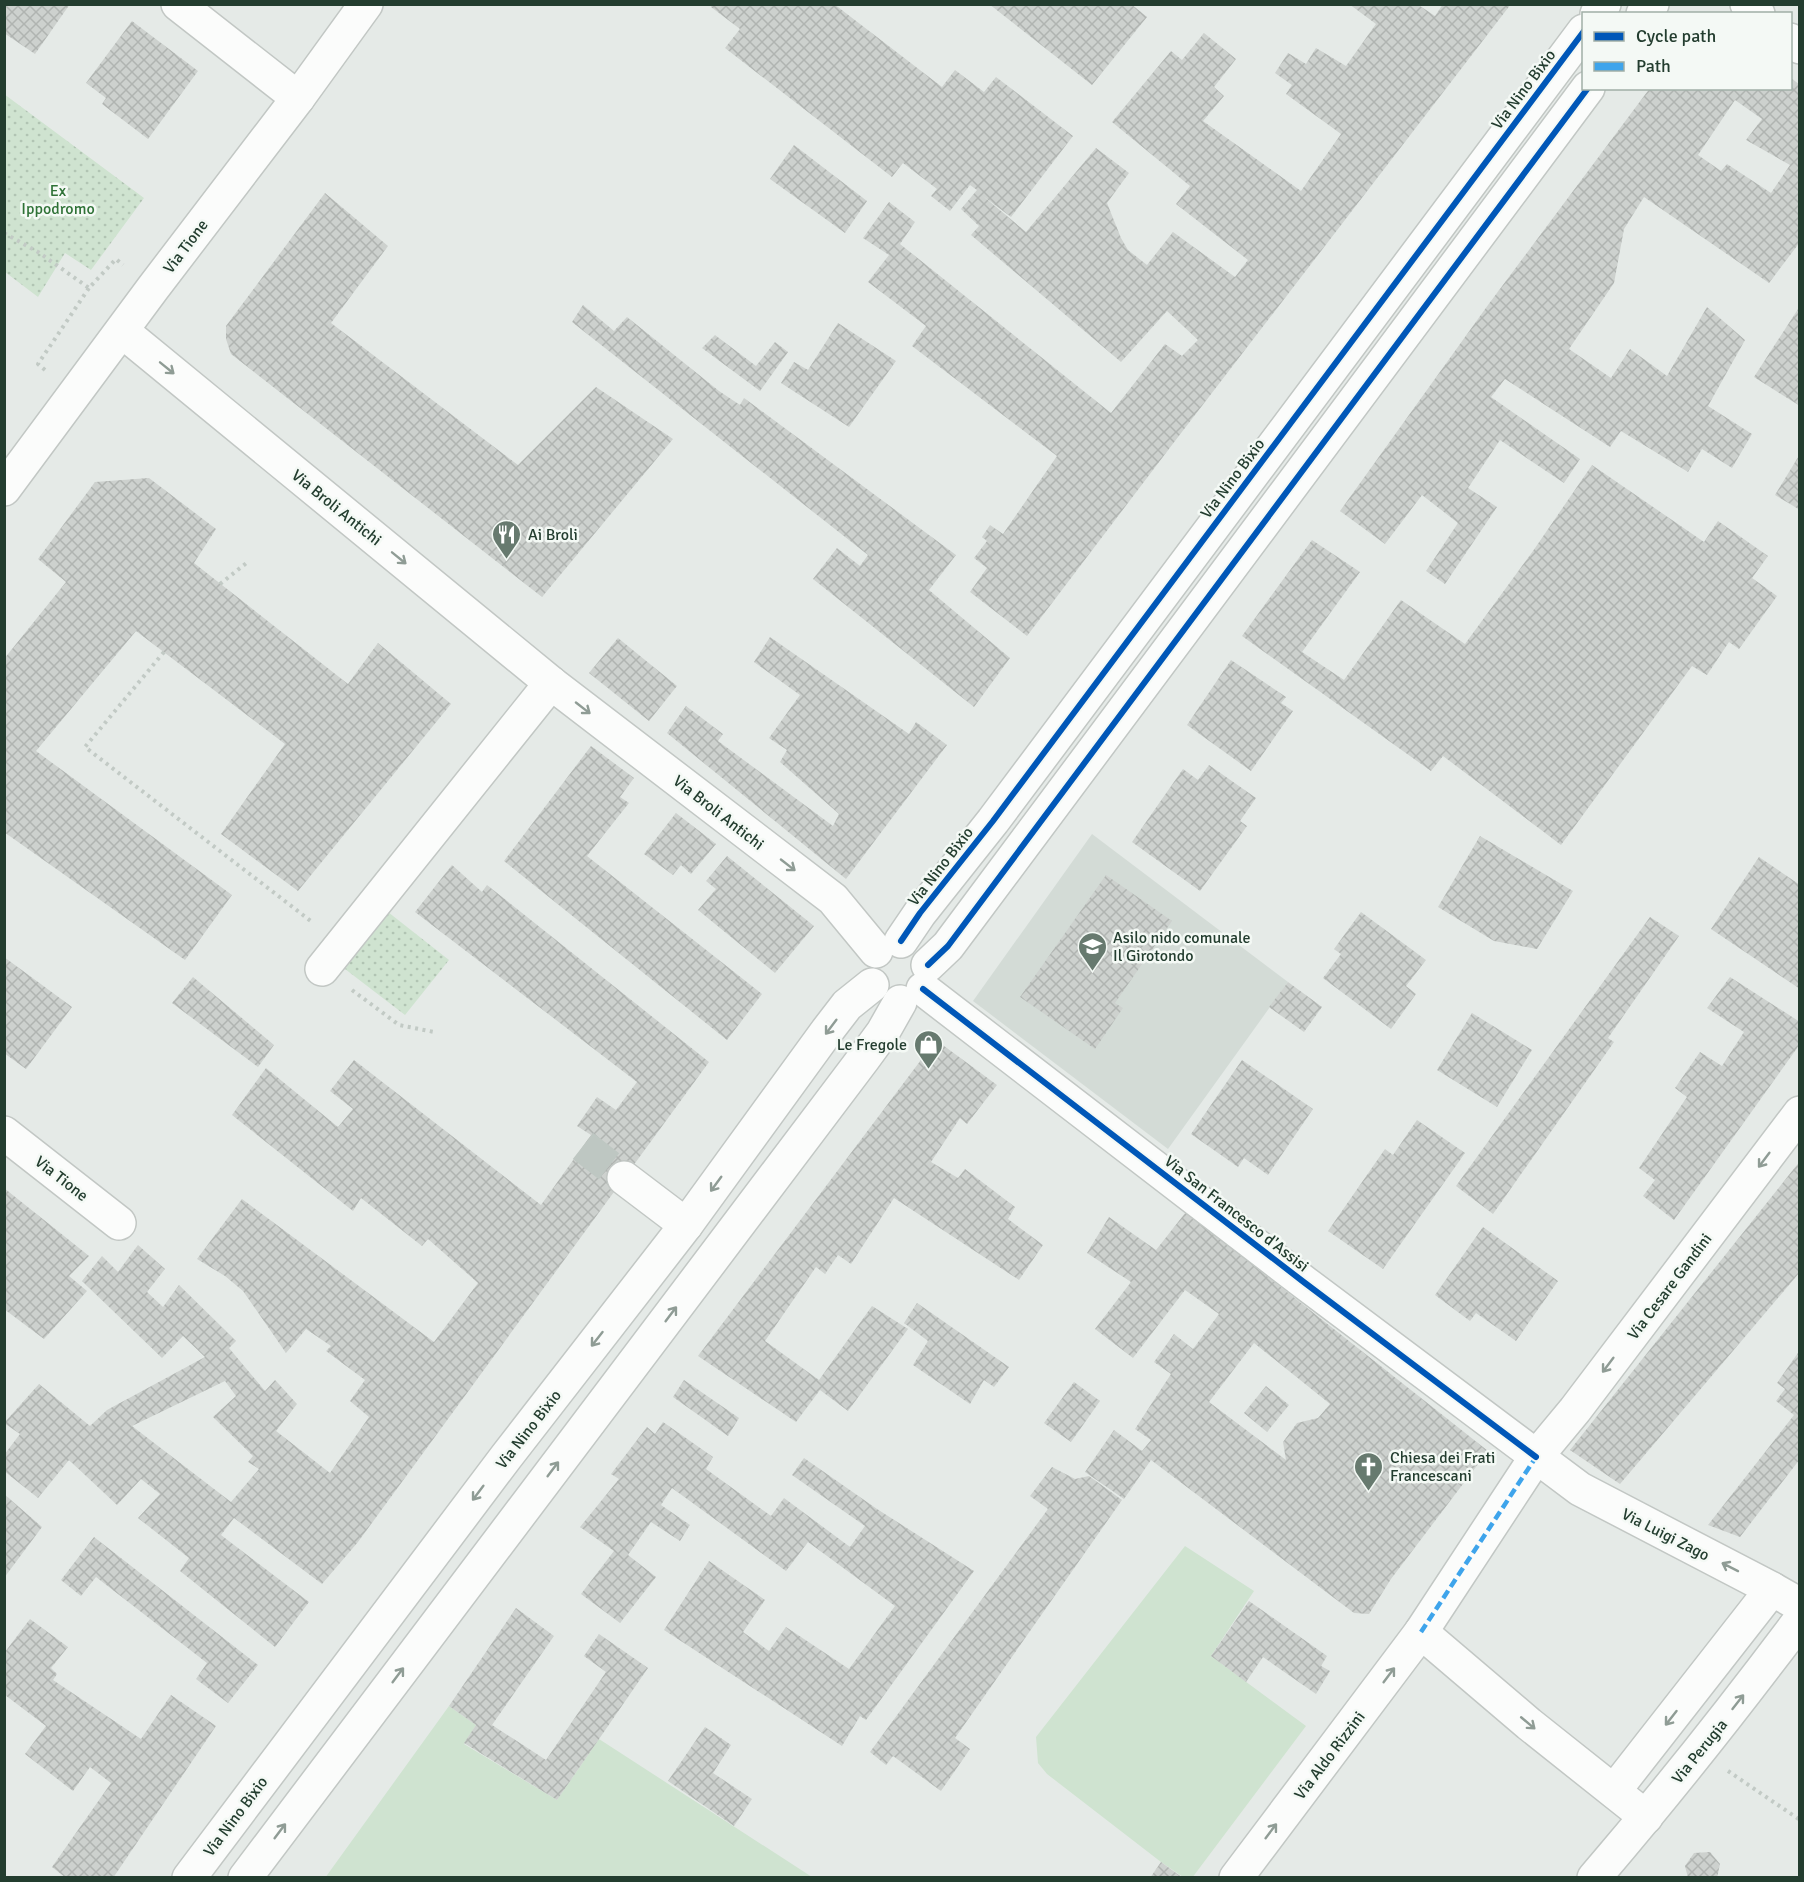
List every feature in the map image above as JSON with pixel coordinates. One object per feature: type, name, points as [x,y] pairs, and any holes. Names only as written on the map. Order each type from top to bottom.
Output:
[{"type":"street","points":[[178,4],[298,98]]},
{"type":"street","name":"Via Tione","points":[[4,489],[366,4]]},
{"type":"street","name":"Via Nino Bixio","points":[[889,946],[920,913],[1000,812],[1582,35]]},
{"type":"street","points":[[245,1878],[962,928],[1586,90]]},
{"type":"street","name":"Via Broli Antichi","points":[[122,331],[551,683],[833,899],[889,946]]},
{"type":"street","points":[[331,957],[551,683]]},
{"type":"street","points":[[889,946],[919,948],[917,985],[884,997],[876,992],[872,985],[868,976],[868,967],[889,946]]},
{"type":"street","name":"Via Nino Bixio","points":[[189,1878],[498,1466],[686,1225],[847,1005],[872,985]]},
{"type":"street","name":"Via San Francesco d'Assisi","points":[[917,985],[1305,1283],[1536,1456]]},
{"type":"street","name":"Via Cesare Gandini","points":[[1536,1456],[1575,1410],[1800,1113]]},
{"type":"street","name":"Via Tione","points":[[4,1133],[119,1223]]},
{"type":"street","points":[[624,1178],[686,1225]]},
{"type":"street","name":"Via Luigi Zago","points":[[1536,1456],[1580,1489],[1786,1597]]},
{"type":"street","name":"Via Aldo Rizzini","points":[[1236,1878],[1421,1632],[1536,1456]]},
{"type":"street","points":[[1614,1791],[1786,1597]]},
{"type":"street","name":"Via Perugia","points":[[1594,1878],[1743,1696],[1800,1620]]},
{"type":"street","points":[[1421,1632],[1529,1724],[1646,1817]]},
{"type":"path","points":[[4,233],[38,252],[89,288],[116,259],[153,288]]},
{"type":"path","points":[[220,584],[249,561]]},
{"type":"path","points":[[164,652],[84,747],[331,957],[399,1025],[434,1032]]},
{"type":"path","points":[[1727,1770],[1800,1820]]},
{"type":"shaded area","points":[[1092,834],[1288,982],[1168,1149],[973,1001]]},
{"type":"green space","name":"Ex Ippodromo","points":[[4,94],[144,198],[91,270],[65,253],[38,297],[5,272]]},
{"type":"green space","points":[[388,912],[449,960],[405,1015],[345,969]]},
{"type":"green space","points":[[1185,1546],[1254,1591],[1211,1656],[1306,1726],[1192,1878],[1183,1877],[1161,1862],[1047,1774],[1038,1763],[1036,1737]]},
{"type":"green space","points":[[449,1706],[476,1725],[464,1744],[557,1800],[599,1739],[812,1877],[325,1878]]},
{"type":"building","points":[[4,4],[70,4],[35,54],[4,33]]},
{"type":"building","points":[[712,4],[834,4],[942,87],[955,70],[984,92],[996,77],[1073,136],[1011,217],[983,196],[1026,232],[1096,148],[1129,173],[1107,203],[1128,250],[1147,265],[1173,232],[1235,277],[1248,260],[1176,204],[1190,186],[1112,122],[1171,51],[1182,60],[1204,33],[1236,59],[1214,87],[1224,96],[1203,121],[1301,191],[1341,134],[1286,94],[1292,85],[1275,73],[1288,53],[1306,64],[1316,48],[1346,66],[1376,24],[1349,4],[1417,4],[1435,16],[1443,4],[1511,4],[1027,636],[970,592],[987,568],[974,558],[987,541],[982,537],[990,525],[1003,534],[1057,456],[912,346],[926,326],[868,282],[889,255],[863,238],[889,202],[915,222],[900,244],[1111,413],[1165,344],[1182,356],[1198,340],[1167,311],[1121,362],[971,235],[979,226],[961,209],[977,190],[970,185],[950,211],[931,196],[937,189],[903,163],[892,177],[725,48],[740,29],[711,7]]},
{"type":"building","points":[[989,4],[1131,4],[1147,17],[1092,85]]},
{"type":"building","points":[[132,21],[198,71],[148,139],[102,104],[106,98],[86,83]]},
{"type":"building","points":[[1792,79],[1800,85],[1800,242],[1769,283],[1644,197],[1624,229],[1614,283],[1569,349],[1611,378],[1630,349],[1667,376],[1707,307],[1745,340],[1708,406],[1752,434],[1732,468],[1702,449],[1688,472],[1621,431],[1610,447],[1505,379],[1491,397],[1580,459],[1564,483],[1500,440],[1468,488],[1497,507],[1445,584],[1426,571],[1458,523],[1422,495],[1385,544],[1340,511],[1488,305],[1649,90],[1792,90]],"holes":[[[1735,100],[1762,119],[1746,140],[1790,165],[1771,193],[1727,164],[1721,171],[1698,155]]]},
{"type":"building","points":[[794,145],[867,201],[845,233],[770,179]]},
{"type":"building","points":[[325,193],[388,246],[331,323],[518,465],[596,387],[673,439],[542,597],[231,354],[226,339],[226,326]]},
{"type":"building","points":[[583,305],[614,331],[627,317],[719,391],[740,405],[744,398],[956,555],[929,590],[1010,658],[974,707],[813,579],[837,548],[860,566],[868,555],[572,322]]},
{"type":"building","points":[[1800,306],[1800,406],[1754,377]]},
{"type":"building","points":[[838,323],[896,361],[849,427],[781,383],[794,362],[808,370]]},
{"type":"building","points":[[715,335],[756,366],[775,342],[788,352],[760,391],[702,348]]},
{"type":"building","points":[[1800,454],[1800,510],[1775,495]]},
{"type":"building","points":[[1592,465],[1704,542],[1718,521],[1768,556],[1752,578],[1777,596],[1739,649],[1729,642],[1707,675],[1692,666],[1561,845],[1443,756],[1431,771],[1242,636],[1312,540],[1360,572],[1302,652],[1344,680],[1401,600],[1465,644]]},
{"type":"building","points":[[149,478],[216,529],[194,563],[348,684],[378,643],[451,704],[298,891],[221,834],[285,744],[136,631],[36,751],[232,895],[185,960],[4,832],[4,659],[66,582],[38,559],[95,482]]},
{"type":"building","points":[[770,637],[909,734],[916,722],[947,745],[846,879],[667,733],[686,706],[723,734],[718,741],[833,826],[839,814],[780,762],[787,750],[769,738],[800,695],[754,662]]},
{"type":"building","points":[[618,638],[677,686],[649,721],[589,673]]},
{"type":"building","points":[[1231,660],[1286,697],[1281,703],[1293,711],[1251,771],[1187,725]]},
{"type":"building","points":[[591,746],[634,778],[620,797],[629,803],[587,856],[762,994],[727,1040],[504,861]]},
{"type":"building","points":[[1209,765],[1256,798],[1240,821],[1247,826],[1200,891],[1132,842],[1183,769],[1198,780]]},
{"type":"building","points":[[676,813],[716,844],[691,874],[681,865],[673,875],[644,854]]},
{"type":"building","points":[[1480,836],[1573,891],[1537,949],[1494,941],[1438,907]]},
{"type":"building","points":[[727,856],[814,926],[775,973],[698,910],[716,889],[706,881]]},
{"type":"building","points":[[1759,857],[1800,885],[1800,989],[1711,929]]},
{"type":"building","points":[[452,865],[482,892],[487,885],[709,1062],[358,1542],[322,1584],[234,1518],[221,1535],[309,1602],[275,1647],[180,1571],[189,1558],[138,1518],[160,1494],[141,1479],[117,1505],[69,1460],[38,1498],[4,1471],[4,1455],[20,1434],[4,1423],[39,1384],[90,1426],[107,1410],[205,1357],[183,1336],[162,1358],[82,1281],[102,1256],[118,1272],[138,1245],[165,1269],[147,1292],[163,1307],[179,1285],[236,1341],[229,1348],[265,1391],[275,1380],[297,1404],[276,1431],[330,1473],[369,1417],[350,1401],[365,1380],[326,1351],[331,1346],[306,1329],[286,1353],[243,1291],[225,1276],[197,1259],[242,1199],[434,1342],[478,1283],[428,1239],[422,1246],[361,1198],[353,1211],[232,1115],[266,1068],[338,1127],[353,1109],[330,1091],[354,1060],[541,1205],[591,1135],[577,1126],[597,1097],[616,1110],[637,1082],[415,912]],"holes":[[[225,1381],[236,1396],[213,1417],[253,1456],[248,1462],[259,1469],[231,1502],[132,1426]]]},
{"type":"building","points":[[1106,875],[1172,921],[1115,1003],[1123,1008],[1095,1049],[1020,997]]},
{"type":"building","points":[[1361,912],[1426,960],[1406,986],[1416,994],[1391,1029],[1323,978],[1341,954],[1334,949]]},
{"type":"building","points":[[1650,917],[1679,936],[1608,1038],[1614,1042],[1493,1214],[1456,1186]]},
{"type":"building","points":[[4,957],[72,1007],[26,1069],[4,1053]]},
{"type":"building","points":[[193,977],[274,1045],[258,1067],[172,1003]]},
{"type":"building","points":[[1730,977],[1800,1022],[1800,1044],[1674,1220],[1643,1196],[1655,1180],[1639,1168],[1687,1097],[1675,1088],[1700,1052],[1722,1066],[1744,1032],[1707,1008]]},
{"type":"building","points":[[1288,982],[1322,1007],[1304,1032],[1269,1007]]},
{"type":"building","points":[[1472,1013],[1532,1050],[1497,1107],[1437,1070]]},
{"type":"building","points":[[936,1040],[997,1085],[967,1124],[960,1118],[931,1162],[958,1178],[965,1169],[1015,1207],[1008,1219],[1043,1245],[1019,1280],[894,1198],[851,1264],[838,1255],[825,1274],[816,1267],[765,1341],[819,1380],[872,1306],[908,1329],[848,1411],[820,1390],[796,1422],[698,1356]]},
{"type":"building","points":[[1242,1060],[1313,1109],[1268,1175],[1244,1158],[1238,1167],[1191,1134]]},
{"type":"building","points":[[1417,1120],[1465,1153],[1383,1269],[1328,1231],[1385,1149],[1393,1155]]},
{"type":"building","points":[[1800,1161],[1800,1272],[1620,1484],[1570,1450]]},
{"type":"building","points":[[4,1188],[89,1256],[69,1276],[87,1291],[44,1339],[4,1309]]},
{"type":"building","points":[[1186,1212],[1488,1451],[1391,1579],[1369,1614],[1354,1613],[1151,1460],[1124,1499],[1085,1472],[1114,1430],[1142,1451],[1151,1440],[1135,1429],[1171,1374],[1154,1362],[1174,1334],[1193,1349],[1219,1314],[1185,1290],[1133,1358],[1095,1329],[1131,1282],[1087,1253],[1109,1217],[1156,1250]],"holes":[[[1254,1343],[1330,1404],[1318,1418],[1297,1423],[1283,1442],[1286,1460],[1209,1402]]]},
{"type":"building","points":[[1483,1227],[1558,1281],[1516,1341],[1476,1313],[1470,1321],[1435,1295]]},
{"type":"building","points":[[917,1303],[1009,1367],[994,1387],[984,1380],[970,1404],[913,1365],[928,1341],[904,1323]]},
{"type":"building","points":[[1800,1350],[1800,1459],[1740,1537],[1708,1525],[1794,1415],[1776,1401],[1785,1389],[1777,1383]]},
{"type":"building","points":[[684,1380],[739,1418],[728,1436],[673,1397]]},
{"type":"building","points":[[1074,1382],[1100,1401],[1071,1442],[1044,1423]]},
{"type":"building","points":[[1266,1386],[1289,1405],[1267,1432],[1244,1413]]},
{"type":"building","points":[[663,1422],[713,1457],[706,1469],[771,1516],[784,1498],[850,1547],[865,1526],[792,1475],[804,1458],[877,1509],[974,1571],[866,1720],[860,1716],[842,1746],[664,1630],[709,1561],[765,1600],[743,1632],[769,1651],[786,1627],[849,1669],[895,1606],[808,1542],[786,1571],[672,1488],[661,1505],[690,1525],[680,1541],[651,1522],[628,1555],[656,1577],[620,1623],[581,1594],[614,1551],[580,1527],[619,1479],[611,1474],[647,1427],[655,1434]]},
{"type":"building","points":[[1052,1467],[1075,1479],[1089,1476],[1122,1500],[955,1738],[970,1749],[941,1791],[893,1756],[886,1765],[870,1752],[1048,1509],[1030,1496]]},
{"type":"building","points":[[4,1494],[42,1527],[4,1578]]},
{"type":"building","points":[[94,1537],[258,1665],[228,1703],[196,1679],[207,1663],[96,1577],[81,1596],[61,1580]]},
{"type":"building","points":[[1249,1601],[1327,1656],[1321,1666],[1330,1671],[1316,1694],[1263,1657],[1246,1682],[1211,1656]]},
{"type":"building","points":[[516,1608],[554,1636],[492,1725],[546,1760],[606,1672],[584,1656],[599,1634],[648,1668],[557,1800],[464,1743],[476,1725],[449,1706]]},
{"type":"building","points":[[30,1619],[68,1647],[51,1668],[57,1674],[53,1680],[141,1739],[171,1695],[216,1726],[113,1878],[66,1878],[52,1867],[111,1783],[90,1767],[73,1791],[25,1754],[46,1726],[5,1695],[5,1652]]},
{"type":"building","points":[[705,1727],[731,1745],[713,1773],[752,1799],[734,1826],[668,1781]]},
{"type":"building","points":[[1710,1852],[1720,1864],[1717,1878],[1688,1878],[1685,1866],[1694,1853]]},
{"type":"building","points":[[1161,1862],[1183,1878],[1150,1878]]},
{"type":"tunnel","points":[[583,1146],[624,1178]]},
{"type":"marked path","points":[[1421,1632],[1536,1457]]},
{"type":"cycle path","points":[[901,941],[1582,34]]},
{"type":"cycle path","points":[[928,965],[948,946],[1587,90]]},
{"type":"cycle path","points":[[923,989],[1305,1283],[1536,1457]]},
{"type":"place","name":"Ai Broli","points":[[507,560]]},
{"type":"place","name":"Asilo nido comunale Il Girotondo","points":[[1092,972]]},
{"type":"place","name":"Le Fregole","points":[[928,1070]]},
{"type":"place","name":"Chiesa dei Frati Francescani","points":[[1369,1492]]}]
